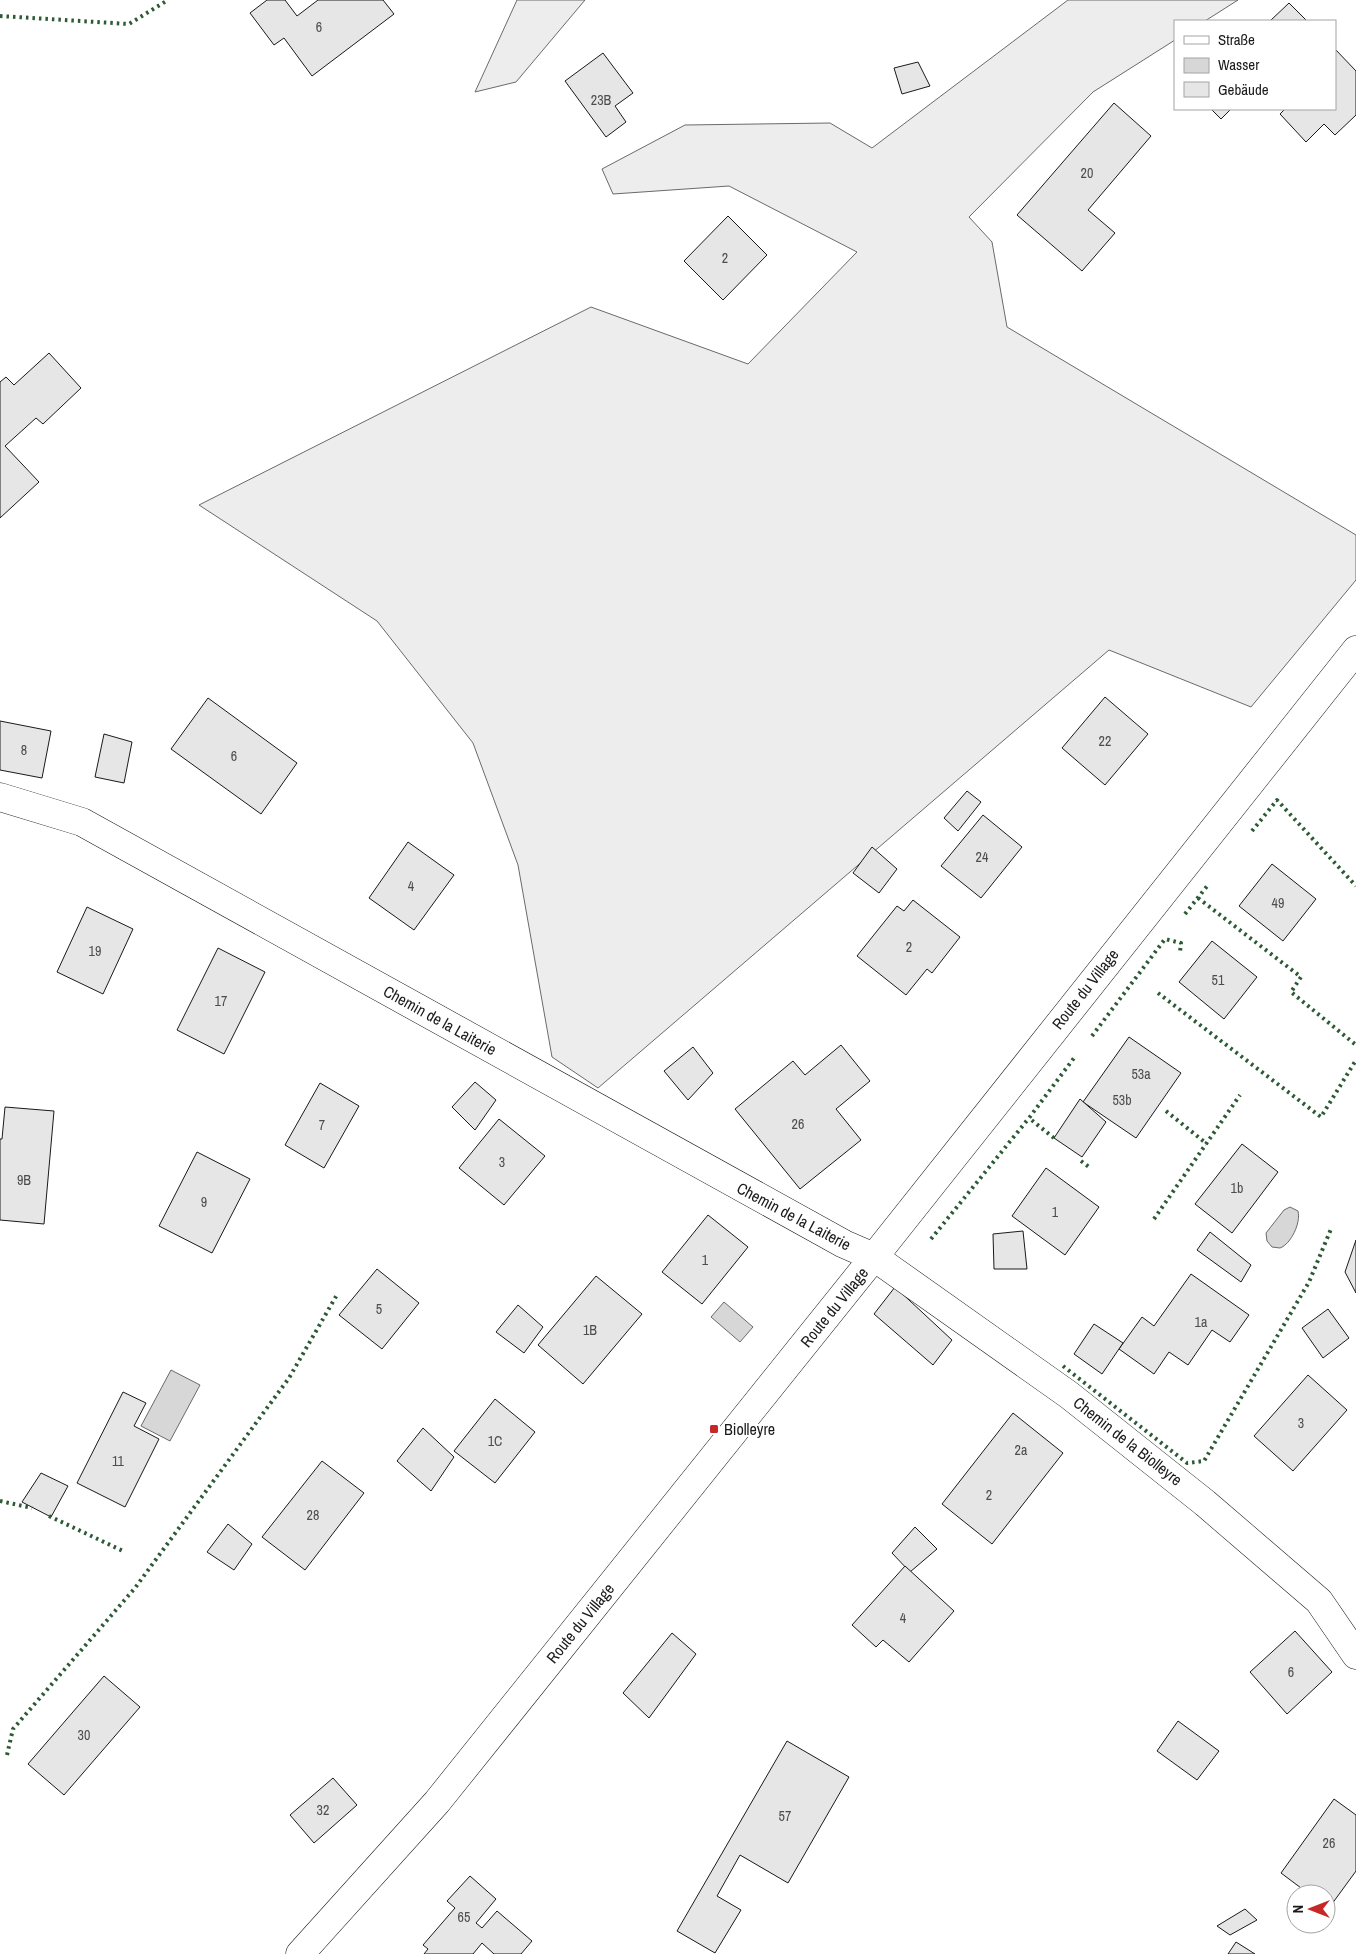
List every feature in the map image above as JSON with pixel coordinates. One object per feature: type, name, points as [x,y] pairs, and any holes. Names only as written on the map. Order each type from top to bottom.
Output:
[{"type":"street","name":"Route du Village","points":[[300,1954],[436,1802],[874,1257],[1356,650]]},
{"type":"street","name":"Chemin de la Laiterie","points":[[0,797],[82,822],[835,1240],[874,1257]]},
{"type":"street","name":"Chemin de la Biolleyre","points":[[874,1257],[1069,1395],[1205,1503],[1319,1601],[1356,1654]]},
{"type":"shaded area","points":[[517,0],[585,0],[516,82],[475,92]]},
{"type":"shaded area","points":[[1068,0],[1238,0],[1207,20],[1174,20],[1174,41],[1093,92],[969,217],[992,242],[1007,327],[1356,535],[1356,580],[1251,707],[1109,650],[598,1088],[552,1057],[518,865],[473,743],[377,621],[199,505],[591,307],[748,364],[857,252],[729,186],[613,194],[602,169],[685,125],[830,123],[872,148]]},
{"type":"water","points":[[1290,1207],[1298,1211],[1297,1227],[1284,1246],[1280,1248],[1272,1247],[1267,1241],[1266,1233],[1284,1210]]},
{"type":"water","points":[[724,1302],[753,1327],[740,1342],[711,1317]]},
{"type":"water","points":[[171,1370],[200,1385],[170,1441],[141,1426]]},
{"type":"building","points":[[267,0],[285,0],[297,16],[318,0],[383,0],[394,14],[312,76],[284,38],[274,45],[250,13]]},
{"type":"building","points":[[1289,3],[1306,20],[1271,20]]},
{"type":"building","points":[[1336,50],[1356,71],[1356,115],[1335,135],[1324,124],[1306,142],[1280,114],[1284,110],[1336,110]]},
{"type":"building","points":[[603,53],[633,93],[615,106],[626,122],[606,137],[565,81]]},
{"type":"building","points":[[918,62],[930,86],[902,94],[894,68]]},
{"type":"building","points":[[1114,103],[1151,136],[1088,210],[1115,233],[1082,271],[1017,215]]},
{"type":"building","points":[[1212,110],[1230,110],[1221,119]]},
{"type":"building","points":[[728,216],[767,255],[723,300],[684,261]]},
{"type":"building","points":[[49,353],[81,388],[43,424],[36,418],[5,446],[39,482],[0,518],[0,382],[6,377],[14,385]]},
{"type":"building","points":[[1105,697],[1148,734],[1105,785],[1062,748]]},
{"type":"building","points":[[208,698],[297,763],[261,814],[171,749]]},
{"type":"building","points":[[0,721],[51,731],[42,778],[0,770]]},
{"type":"building","points":[[104,734],[132,742],[124,783],[95,777]]},
{"type":"building","points":[[967,791],[981,802],[958,831],[944,818]]},
{"type":"building","points":[[983,815],[1022,847],[981,898],[941,866]]},
{"type":"building","points":[[408,842],[454,875],[414,930],[369,898]]},
{"type":"building","points":[[872,847],[897,869],[879,893],[853,873]]},
{"type":"building","points":[[1272,864],[1316,899],[1283,941],[1239,906]]},
{"type":"building","points":[[913,900],[960,937],[932,973],[927,969],[906,995],[857,956],[897,906],[904,911]]},
{"type":"building","points":[[87,907],[133,929],[103,994],[57,972]]},
{"type":"building","points":[[1212,941],[1257,977],[1224,1019],[1179,982]]},
{"type":"building","points":[[218,948],[265,972],[224,1054],[177,1030]]},
{"type":"building","points":[[1129,1037],[1181,1073],[1136,1138],[1083,1102]]},
{"type":"building","points":[[841,1045],[870,1081],[836,1109],[861,1140],[800,1189],[735,1109],[793,1061],[805,1075]]},
{"type":"building","points":[[693,1047],[713,1073],[688,1100],[664,1071]]},
{"type":"building","points":[[475,1082],[496,1100],[475,1130],[452,1107]]},
{"type":"building","points":[[320,1083],[359,1106],[324,1168],[285,1145]]},
{"type":"building","points":[[1080,1099],[1106,1122],[1082,1157],[1054,1138]]},
{"type":"building","points":[[5,1107],[54,1111],[44,1224],[0,1220],[0,1139],[2,1139]]},
{"type":"building","points":[[499,1119],[545,1156],[504,1205],[459,1168]]},
{"type":"building","points":[[1242,1144],[1278,1172],[1232,1233],[1195,1204]]},
{"type":"building","points":[[197,1152],[250,1179],[212,1253],[159,1226]]},
{"type":"building","points":[[1046,1168],[1099,1207],[1065,1255],[1012,1216]]},
{"type":"building","points":[[708,1215],[748,1247],[702,1304],[662,1272]]},
{"type":"building","points":[[1023,1231],[1027,1269],[994,1269],[993,1234]]},
{"type":"building","points":[[1210,1232],[1251,1265],[1241,1282],[1197,1250]]},
{"type":"building","points":[[1356,1240],[1356,1293],[1345,1272]]},
{"type":"building","points":[[377,1269],[419,1303],[382,1349],[339,1315]]},
{"type":"building","points":[[1191,1274],[1249,1315],[1230,1342],[1212,1330],[1188,1365],[1169,1352],[1154,1374],[1119,1349],[1142,1317],[1154,1326]]},
{"type":"building","points":[[596,1276],[642,1314],[583,1384],[538,1345]]},
{"type":"building","points":[[895,1287],[952,1340],[933,1365],[874,1314]]},
{"type":"building","points":[[518,1305],[543,1327],[524,1353],[496,1332]]},
{"type":"building","points":[[1328,1309],[1349,1338],[1323,1358],[1302,1328]]},
{"type":"building","points":[[1094,1324],[1123,1343],[1102,1374],[1074,1354]]},
{"type":"building","points":[[1308,1375],[1347,1410],[1293,1471],[1254,1436]]},
{"type":"building","points":[[123,1392],[146,1403],[134,1426],[159,1439],[125,1507],[77,1483]]},
{"type":"building","points":[[495,1399],[535,1432],[495,1483],[454,1451]]},
{"type":"building","points":[[1013,1413],[1063,1453],[992,1544],[942,1504]]},
{"type":"building","points":[[423,1428],[454,1457],[431,1491],[397,1461]]},
{"type":"building","points":[[322,1461],[364,1493],[305,1570],[262,1537]]},
{"type":"building","points":[[41,1473],[68,1486],[51,1517],[22,1502]]},
{"type":"building","points":[[228,1524],[252,1544],[234,1570],[207,1552]]},
{"type":"building","points":[[915,1527],[937,1549],[910,1572],[892,1553]]},
{"type":"building","points":[[905,1566],[954,1611],[909,1662],[883,1640],[876,1647],[852,1625]]},
{"type":"building","points":[[1295,1631],[1332,1672],[1287,1714],[1250,1672]]},
{"type":"building","points":[[672,1633],[696,1654],[649,1718],[623,1693]]},
{"type":"building","points":[[104,1676],[140,1707],[64,1795],[28,1764]]},
{"type":"building","points":[[1178,1721],[1219,1751],[1197,1780],[1157,1751]]},
{"type":"building","points":[[787,1741],[849,1777],[788,1883],[740,1855],[717,1896],[741,1910],[715,1953],[677,1931]]},
{"type":"building","points":[[333,1778],[357,1805],[314,1843],[290,1815]]},
{"type":"building","points":[[1334,1799],[1356,1815],[1356,1871],[1336,1898],[1336,1884],[1296,1884],[1281,1873]]},
{"type":"building","points":[[470,1876],[496,1899],[476,1923],[482,1928],[497,1911],[532,1941],[521,1954],[494,1954],[482,1943],[473,1954],[424,1954],[428,1949],[423,1945],[455,1908],[447,1901]]},
{"type":"building","points":[[1245,1909],[1257,1920],[1230,1935],[1217,1926]]},
{"type":"building","points":[[1236,1942],[1255,1954],[1228,1954]]},
{"type":"hedge","points":[[0,16],[129,24],[168,0]]},
{"type":"hedge","points":[[1252,831],[1277,800],[1356,886]]},
{"type":"hedge","points":[[1185,914],[1208,885]]},
{"type":"hedge","points":[[1198,898],[1301,977],[1291,992],[1356,1045]]},
{"type":"hedge","points":[[1092,1036],[1165,939],[1181,943],[1180,952]]},
{"type":"hedge","points":[[1158,993],[1321,1117],[1356,1060]]},
{"type":"hedge","points":[[1054,1138],[1029,1118],[1074,1058]]},
{"type":"hedge","points":[[1154,1219],[1240,1095]]},
{"type":"hedge","points":[[1166,1111],[1207,1144]]},
{"type":"hedge","points":[[931,1239],[1029,1118]]},
{"type":"hedge","points":[[1081,1161],[1089,1167]]},
{"type":"hedge","points":[[1063,1366],[1187,1463],[1204,1461],[1309,1282],[1331,1229]]},
{"type":"hedge","points":[[7,1755],[13,1729],[135,1588],[289,1378],[338,1293]]},
{"type":"hedge","points":[[0,1501],[32,1508]]},
{"type":"hedge","points":[[49,1516],[123,1551]]},
{"type":"place","name":"Biolleyre","points":[[714,1429]]}]
